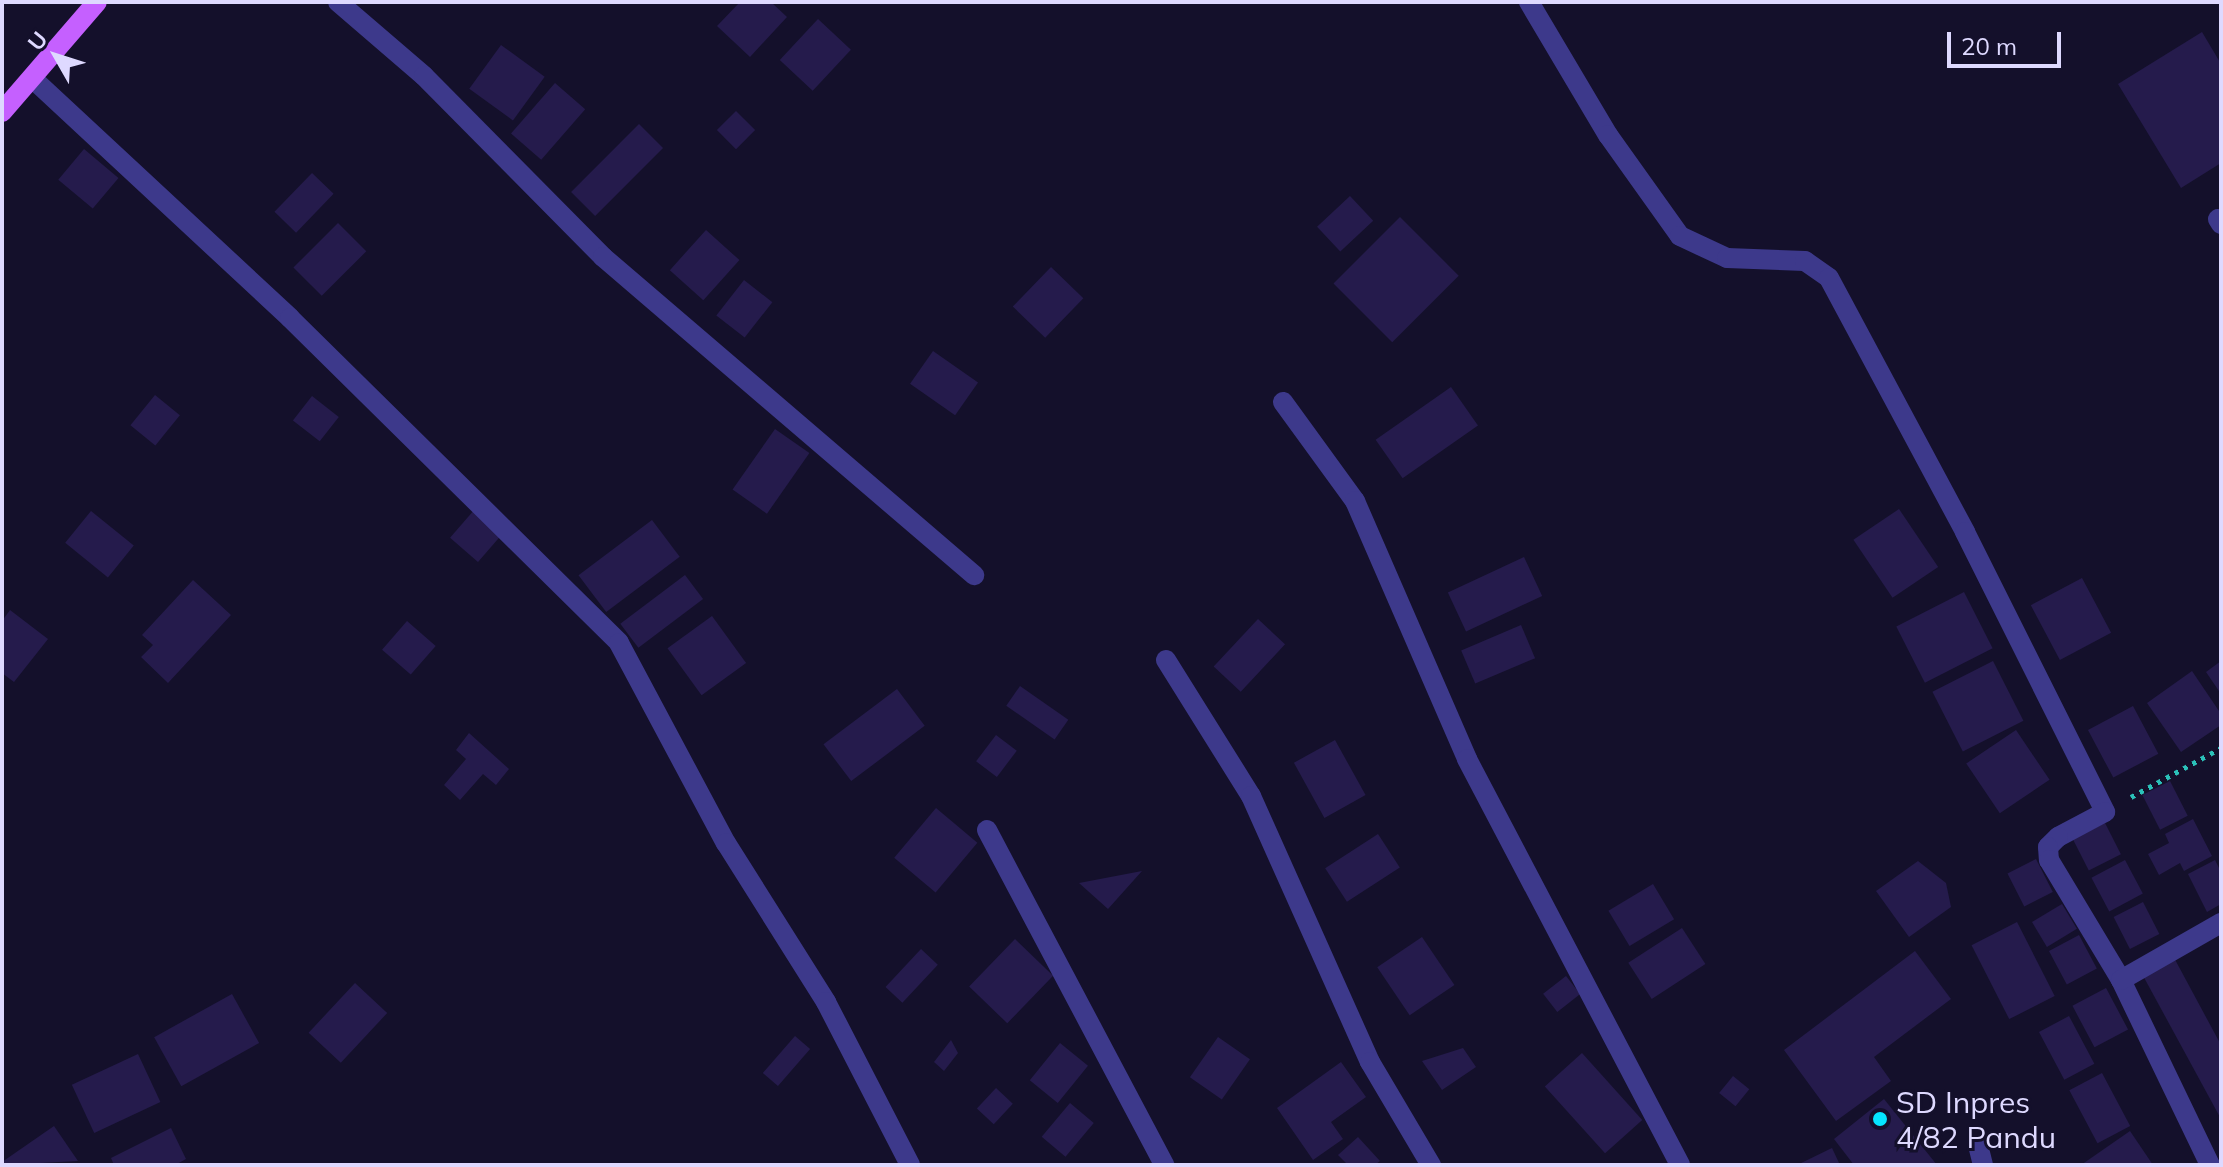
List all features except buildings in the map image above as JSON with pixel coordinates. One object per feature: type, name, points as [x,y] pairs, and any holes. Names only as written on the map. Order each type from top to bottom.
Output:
[{"type":"main road","points":[[2,112],[92,4]]},
{"type":"street","points":[[338,2],[424,76],[603,257],[974,575]]},
{"type":"street","points":[[1529,2],[1608,135],[1680,236],[1727,258],[1805,261],[1829,278],[1965,532],[2105,812],[2058,837],[2048,847],[2049,860],[2121,980],[2210,1165]]},
{"type":"street","points":[[32,78],[290,318],[619,643],[726,843],[826,1002],[910,1165]]},
{"type":"street","points":[[1283,402],[1355,501],[1467,759],[1680,1165]]},
{"type":"street","points":[[1166,660],[1251,796],[1370,1062],[1431,1165]]},
{"type":"street","points":[[987,830],[1164,1165]]},
{"type":"street","points":[[2121,980],[2221,923]]},
{"type":"path","points":[[2105,812],[2221,748]]},
{"type":"place","name":"SD Inpres 4/82 Pandu","points":[[1880,1119]]}]
